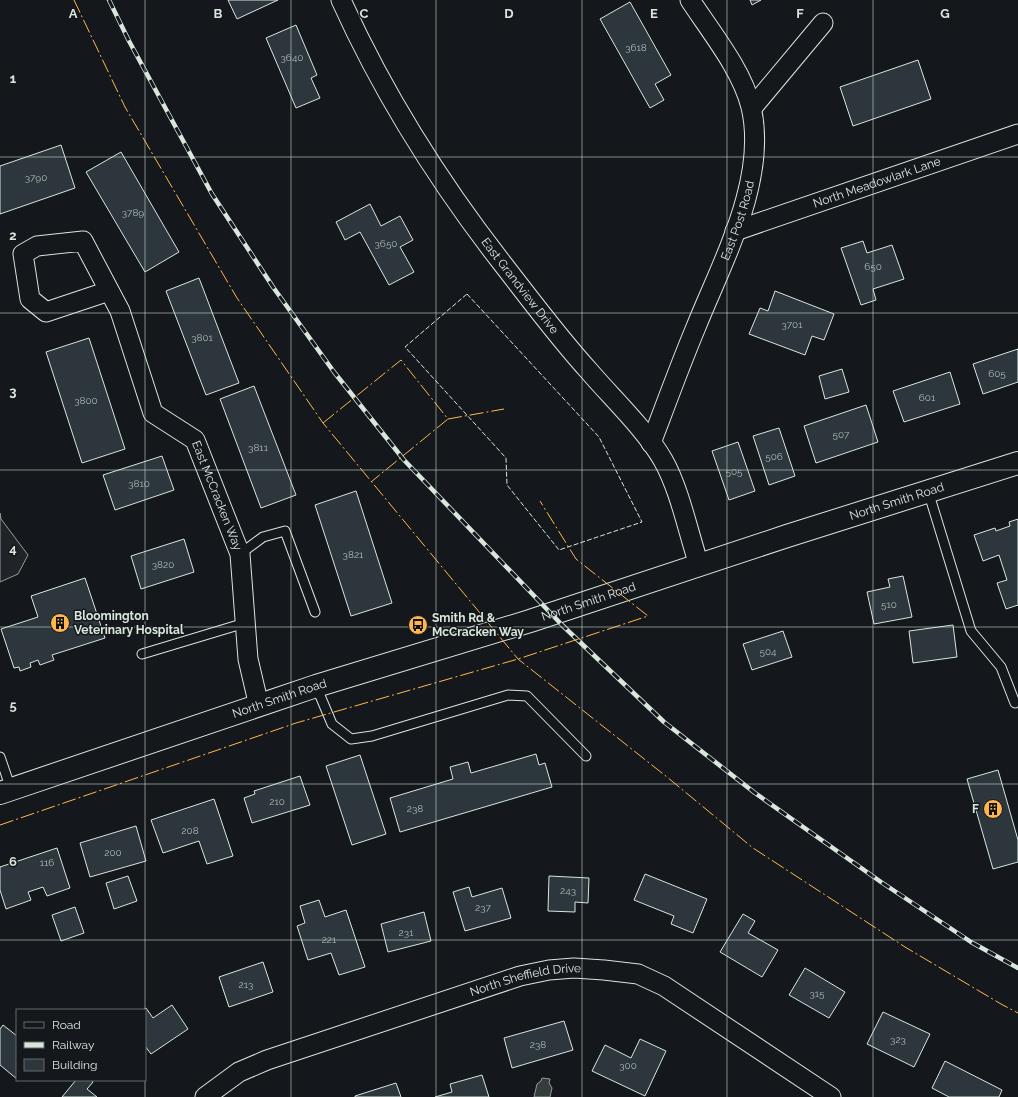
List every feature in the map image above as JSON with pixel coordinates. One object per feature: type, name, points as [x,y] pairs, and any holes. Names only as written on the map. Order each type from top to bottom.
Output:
[{"type":"main road","name":"North Smith Road","points":[[6,791],[316,686],[538,618],[1018,463]]},
{"type":"street","name":"East Grandview Drive","points":[[341,0],[352,24],[396,104],[452,196],[501,262],[583,365],[651,443],[662,459],[671,477],[699,565]]},
{"type":"street","name":"East Post Road","points":[[651,443],[687,348],[746,201],[754,147],[752,108],[743,83],[690,0]]},
{"type":"street","points":[[752,108],[823,23]]},
{"type":"street","name":"North Meadowlark Lane","points":[[735,231],[1018,134]]},
{"type":"street","name":"East McCracken Way","points":[[109,291],[46,312],[30,299],[23,254],[37,246],[83,242],[120,311],[153,413],[195,440],[240,554],[248,659],[259,706]]},
{"type":"street","name":"North Sheffield Drive","points":[[205,1097],[239,1072],[267,1060],[520,976],[548,970],[574,968],[638,974],[664,986],[826,1096]]},
{"type":"lane","points":[[928,491],[971,631],[1002,667],[1015,703]]},
{"type":"lane","points":[[240,554],[262,537],[285,531],[315,612]]},
{"type":"lane","points":[[142,654],[245,622]]},
{"type":"lane","points":[[316,686],[332,724],[351,739],[372,736],[508,695],[528,696],[586,756]]},
{"type":"lane","points":[[0,757],[6,791]]},
{"type":"shaded area","points":[[0,513],[1,519],[28,555],[18,574],[0,582]]},
{"type":"shaded area","points":[[542,1078],[550,1079],[549,1083],[552,1088],[550,1097],[534,1097],[537,1084]]},
{"type":"building","points":[[228,0],[278,0],[237,19]]},
{"type":"building","points":[[750,0],[761,0],[752,5]]},
{"type":"building","points":[[630,2],[671,75],[655,84],[664,100],[650,108],[600,19]]},
{"type":"building","points":[[296,25],[317,75],[311,78],[320,98],[296,108],[266,38]]},
{"type":"building","points":[[918,60],[931,99],[853,126],[840,87]]},
{"type":"building","points":[[61,145],[75,188],[0,214],[0,166]]},
{"type":"building","points":[[121,152],[179,252],[145,272],[86,172]]},
{"type":"building","points":[[370,204],[381,226],[400,216],[413,240],[400,247],[414,272],[389,285],[360,232],[345,240],[336,222]]},
{"type":"building","points":[[863,241],[867,253],[892,245],[904,279],[873,289],[876,300],[861,305],[841,248]]},
{"type":"building","points":[[199,278],[239,383],[206,395],[166,291]]},
{"type":"building","points":[[775,291],[834,314],[824,340],[812,336],[805,355],[749,334],[760,308],[768,311]]},
{"type":"building","points":[[89,338],[125,449],[82,463],[46,352]]},
{"type":"building","points":[[1018,349],[1018,382],[983,394],[973,364]]},
{"type":"building","points":[[842,369],[849,392],[825,399],[819,376]]},
{"type":"building","points":[[950,372],[960,404],[904,422],[893,391]]},
{"type":"building","points":[[254,386],[296,495],[261,508],[220,399]]},
{"type":"building","points":[[866,405],[878,442],[816,463],[804,426]]},
{"type":"building","points":[[779,428],[795,476],[769,485],[753,436]]},
{"type":"building","points":[[738,442],[755,491],[729,500],[712,451]]},
{"type":"building","points":[[162,456],[174,490],[115,510],[103,475]]},
{"type":"building","points":[[356,491],[392,603],[351,616],[315,505]]},
{"type":"building","points":[[1018,519],[1018,605],[1006,609],[997,583],[1007,580],[999,555],[983,561],[974,535],[995,528],[996,531],[1010,526],[1009,522]]},
{"type":"building","points":[[184,539],[194,572],[141,589],[131,556]]},
{"type":"building","points":[[903,576],[912,617],[874,624],[867,592],[890,587],[888,579]]},
{"type":"building","name":"Bloomington Veterinary Hospital","points":[[85,578],[105,638],[52,655],[54,660],[40,665],[38,660],[30,663],[31,667],[20,671],[19,667],[14,668],[1,629],[38,617],[31,596]]},
{"type":"building","points":[[953,625],[957,657],[913,663],[909,631]]},
{"type":"building","points":[[783,631],[792,657],[752,670],[743,644]]},
{"type":"building","points":[[536,754],[539,765],[545,763],[552,787],[400,832],[390,798],[453,779],[450,767],[468,762],[471,773]]},
{"type":"building","points":[[360,755],[386,834],[352,845],[326,766]]},
{"type":"building","name":"F","points":[[998,770],[1018,840],[1018,862],[993,869],[967,779]]},
{"type":"building","points":[[300,776],[310,805],[252,823],[244,798],[255,794],[254,791]]},
{"type":"building","points":[[214,799],[233,856],[207,864],[199,841],[163,853],[151,820]]},
{"type":"building","points":[[136,826],[146,861],[90,877],[80,843]]},
{"type":"building","points":[[57,848],[70,888],[47,896],[43,887],[28,892],[31,900],[6,909],[0,890],[0,867]]},
{"type":"building","points":[[645,874],[707,899],[693,933],[671,924],[674,916],[634,900]]},
{"type":"building","points":[[128,876],[137,901],[114,909],[106,883]]},
{"type":"building","points":[[549,876],[589,878],[588,903],[575,902],[575,912],[548,911]]},
{"type":"building","points":[[469,887],[472,897],[502,888],[511,918],[465,931],[453,892]]},
{"type":"building","points":[[319,900],[325,917],[346,910],[365,967],[339,975],[331,953],[308,960],[297,926],[305,923],[300,906]]},
{"type":"building","points":[[75,907],[84,933],[61,941],[52,915]]},
{"type":"building","points":[[424,912],[431,941],[388,952],[381,924]]},
{"type":"building","points":[[743,914],[755,921],[748,933],[778,950],[762,977],[720,952]]},
{"type":"building","points":[[263,962],[273,992],[229,1007],[219,977]]},
{"type":"building","points":[[805,968],[845,992],[829,1018],[789,995]]},
{"type":"building","points":[[172,1005],[188,1029],[151,1054],[146,1047],[146,1009],[144,1009],[146,1008],[153,1018]]},
{"type":"building","points":[[883,1012],[930,1034],[914,1067],[867,1044]]},
{"type":"building","points":[[564,1021],[573,1050],[512,1068],[504,1038]]},
{"type":"building","points":[[3,1025],[16,1035],[16,1078],[0,1065],[0,1029]]},
{"type":"building","points":[[640,1039],[666,1051],[645,1096],[592,1071],[605,1045],[631,1058]]},
{"type":"building","points":[[945,1061],[1002,1090],[999,1097],[949,1097],[932,1088]]},
{"type":"building","points":[[482,1075],[489,1097],[435,1097],[452,1092],[450,1084]]},
{"type":"building","points":[[75,1081],[92,1081],[93,1082],[87,1089],[97,1097],[62,1097]]},
{"type":"building","points":[[396,1083],[401,1097],[355,1097],[355,1096]]},
{"type":"railway","points":[[109,0],[129,41],[212,194],[273,287],[334,372],[404,460],[562,625],[664,722],[755,793],[881,882],[971,942],[1018,968]]},
{"type":"fence","points":[[467,294],[599,437],[642,522],[559,550],[507,485],[506,458],[405,347],[467,294]]},
{"type":"power","points":[[74,0],[125,107],[237,298],[323,423],[518,659],[667,777],[753,848],[905,947],[1018,1013]]},
{"type":"power","points":[[323,423],[401,360],[448,419],[371,482]]},
{"type":"power","points":[[448,419],[504,409]]},
{"type":"power","points":[[0,825],[296,723],[518,659],[648,616],[576,559],[540,501]]},
{"type":"place","name":"Bloomington Veterinary Hospital","points":[[60,623]]},
{"type":"place","name":"Smith Rd & McCracken Way","points":[[418,625]]},
{"type":"place","name":"F","points":[[993,809]]}]
